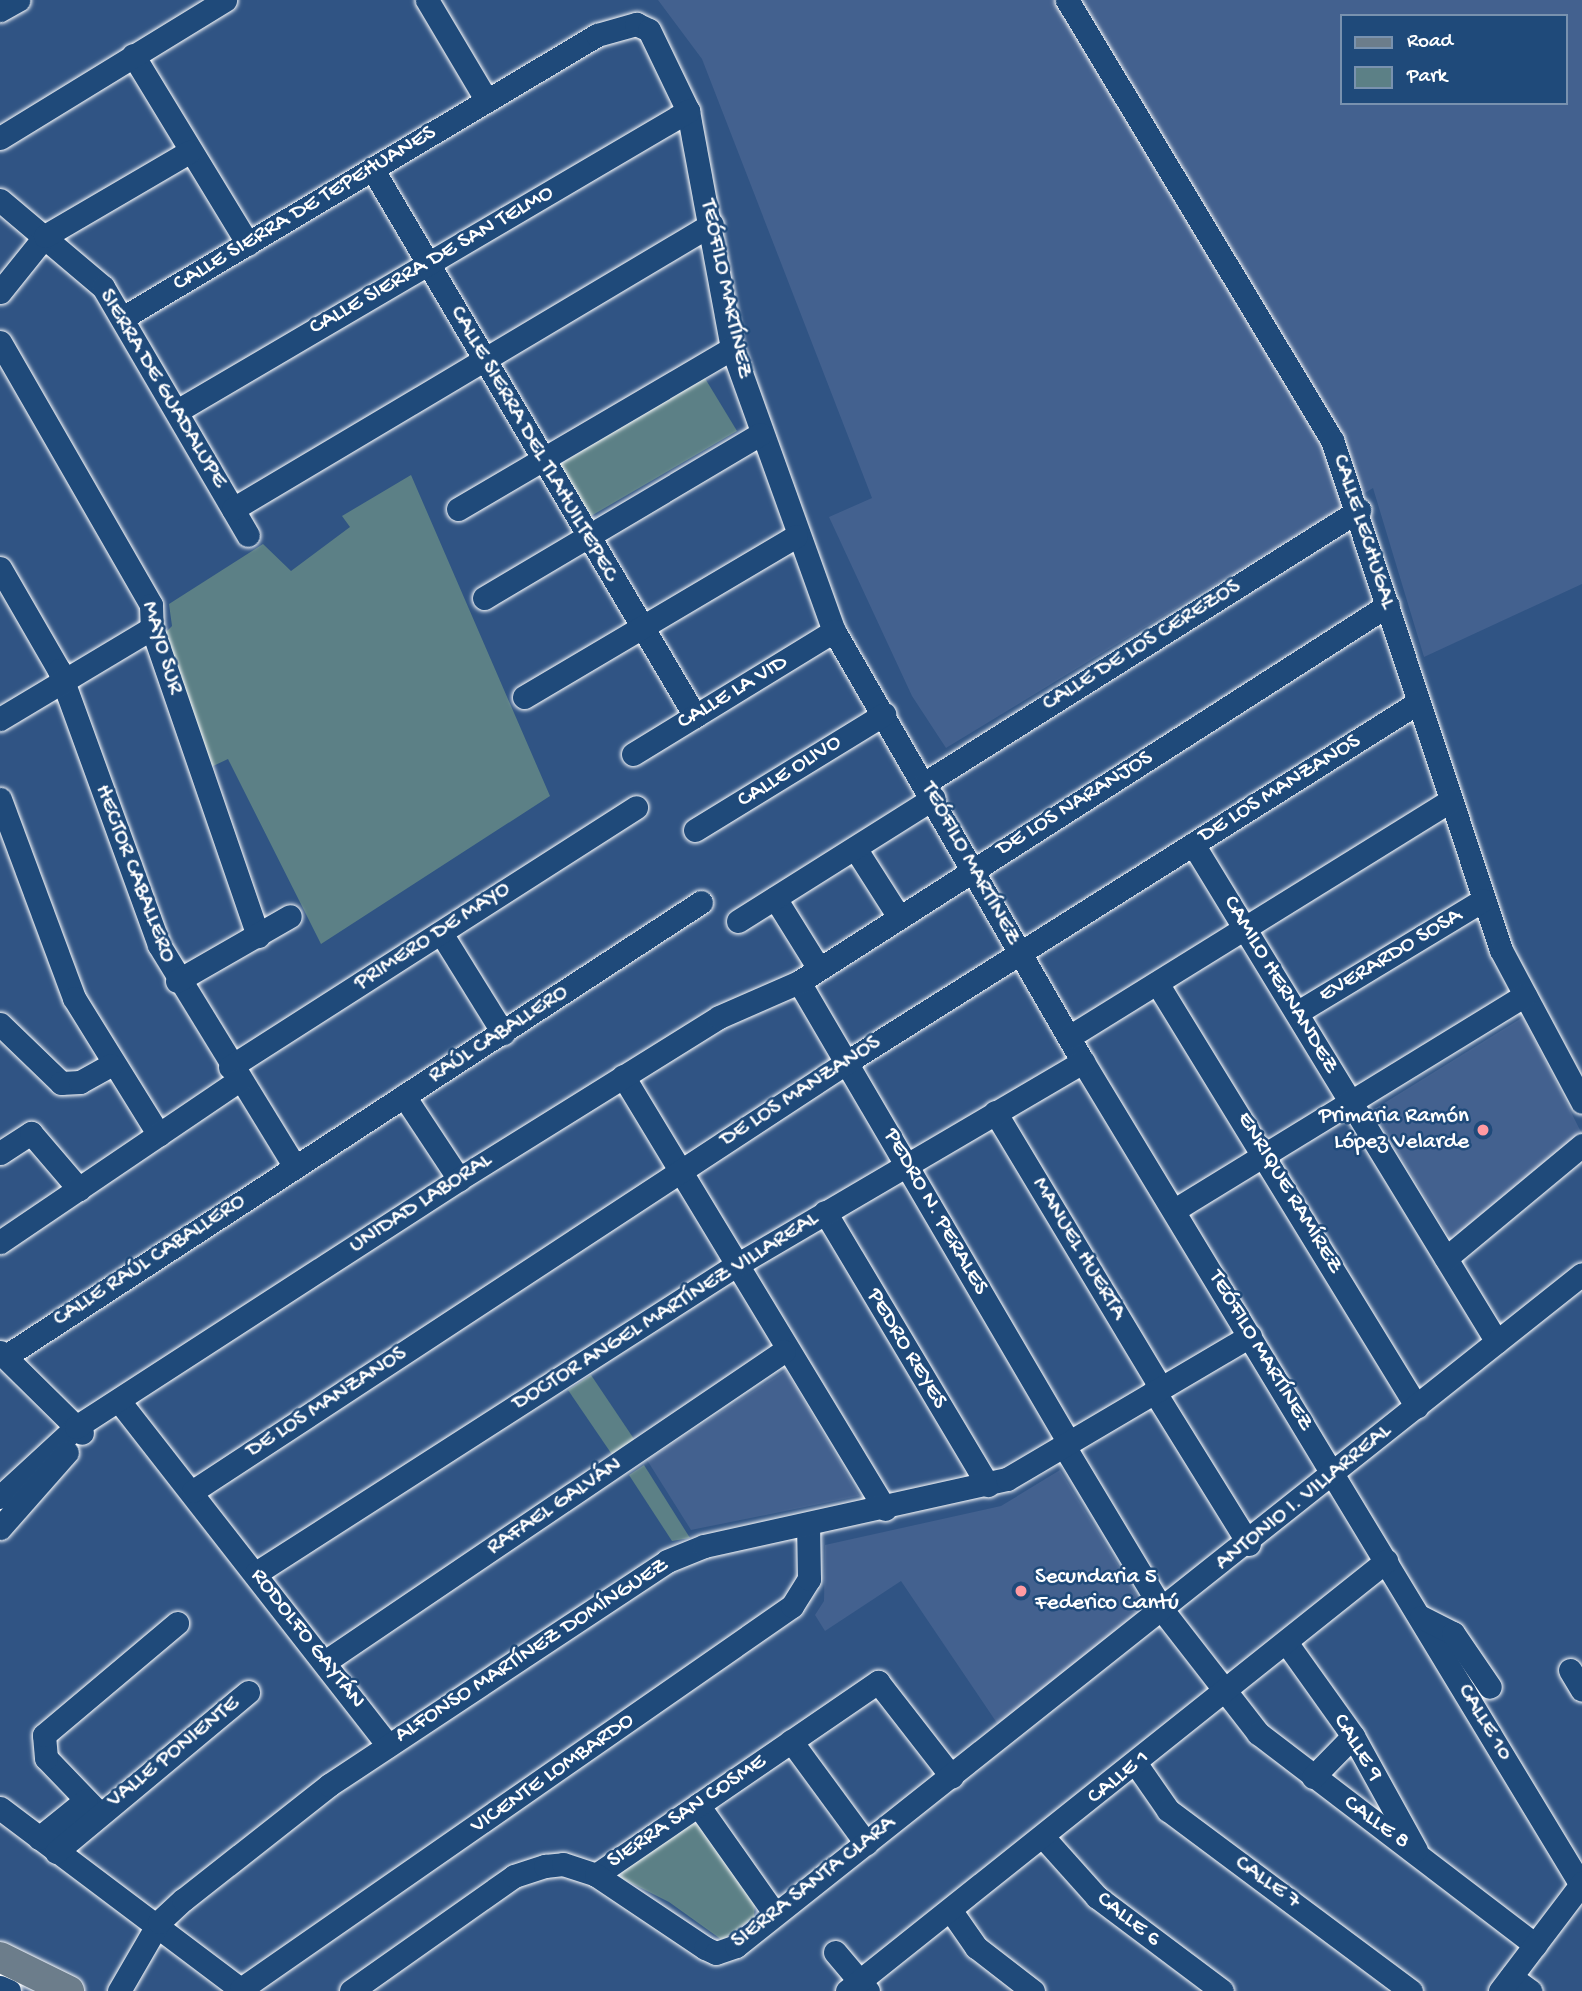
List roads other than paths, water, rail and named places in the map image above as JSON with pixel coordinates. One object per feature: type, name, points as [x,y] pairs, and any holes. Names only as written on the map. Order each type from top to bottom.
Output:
[{"type":"main road","points":[[0,1957],[69,1991]]},
{"type":"street","points":[[0,10],[18,0]]},
{"type":"street","points":[[0,138],[225,0]]},
{"type":"street","name":"CALLE LECHUGAL","points":[[1067,0],[1332,440],[1359,510],[1417,703],[1483,900],[1525,995],[1582,1102]]},
{"type":"street","points":[[434,2],[487,101]]},
{"type":"street","name":"CALLE SIERRA DE TEPEHUANES","points":[[124,317],[597,35],[636,24],[661,46],[688,111]]},
{"type":"street","points":[[133,55],[189,152],[247,244]]},
{"type":"street","name":"TEÓFILO MARTÍNEZ","points":[[688,111],[712,224],[732,348],[796,536],[834,631],[929,791],[1083,1062],[1176,1209],[1386,1561]]},
{"type":"street","name":"CALLE SIERRA DE SAN TELMO","points":[[177,411],[688,111]]},
{"type":"street","points":[[0,292],[45,236],[189,152]]},
{"type":"street","name":"CALLE SIERRA DEL TLAHUILTEPEC","points":[[373,170],[482,359],[695,716]]},
{"type":"street","name":"SIERRA DE GUADALUPE","points":[[0,200],[90,271],[124,317],[248,535]]},
{"type":"street","points":[[233,509],[712,224]]},
{"type":"street","name":"MAYO SUR","points":[[0,342],[151,605],[152,628],[258,936]]},
{"type":"street","points":[[458,509],[732,348]]},
{"type":"street","points":[[484,598],[760,434]]},
{"type":"street","name":"CALLE DE LOS CEREZOS","points":[[738,920],[855,848],[929,791],[1359,510]]},
{"type":"street","points":[[524,697],[796,536]]},
{"type":"street","name":"HECTOR CABALLERO","points":[[0,568],[64,686],[177,981],[295,1167]]},
{"type":"street","name":"DE LOS NARANJOS","points":[[761,1000],[799,982],[897,914],[1388,605]]},
{"type":"street","points":[[0,719],[64,686],[152,628]]},
{"type":"street","name":"CALLE LA VID","points":[[634,754],[834,631]]},
{"type":"street","name":"DE LOS MANZANOS","points":[[193,1491],[847,1062],[1417,703]]},
{"type":"street","name":"CALLE OLIVO","points":[[695,830],[884,714]]},
{"type":"street","points":[[0,799],[65,978],[111,1065],[159,1135]]},
{"type":"street","points":[[1069,1037],[1450,801]]},
{"type":"street","name":"PRIMERO DE MAYO","points":[[0,1241],[159,1135],[234,1074],[441,933],[636,807]]},
{"type":"street","name":"CAMILO HERNANDEZ","points":[[1193,844],[1497,1342]]},
{"type":"street","points":[[855,848],[897,914]]},
{"type":"street","points":[[775,898],[818,967]]},
{"type":"street","name":"EVERARDO SOSA","points":[[1298,1012],[1483,900]]},
{"type":"street","name":"RAÚL CABALLERO","points":[[295,1167],[701,902]]},
{"type":"street","points":[[177,981],[290,916]]},
{"type":"street","points":[[441,933],[503,1033]]},
{"type":"street","name":"PEDRO N. PERALES","points":[[799,982],[907,1163],[1163,1611],[1223,1694]]},
{"type":"street","name":"ENRIQUE RAMÍREZ","points":[[1157,983],[1266,1153],[1417,1407]]},
{"type":"street","points":[[1176,1209],[1525,995]]},
{"type":"street","name":"UNIDAD LABORAL","points":[[0,1497],[82,1427],[119,1401],[623,1076],[761,1000]]},
{"type":"street","points":[[0,1024],[61,1083],[80,1082],[111,1065]]},
{"type":"street","name":"DOCTOR ANGEL MARTÍNEZ VILLAREAL","points":[[256,1573],[733,1267],[1083,1062]]},
{"type":"street","points":[[623,1076],[783,1351],[885,1509]]},
{"type":"street","points":[[404,1096],[458,1180]]},
{"type":"street","name":"MANUEL HUERTA","points":[[995,1112],[1249,1544]]},
{"type":"street","points":[[0,1153],[31,1133],[79,1189]]},
{"type":"street","points":[[1446,1258],[1582,1145]]},
{"type":"street","name":"CALLE RAÚL CABALLERO","points":[[3,1354],[295,1167]]},
{"type":"street","name":"PEDRO REYES","points":[[825,1212],[988,1485]]},
{"type":"street","name":"ANTONIO I. VILLARREAL","points":[[1024,1720],[1249,1544],[1582,1274]]},
{"type":"street","name":"ALFONSO MARTÍNEZ DOMÍNGUEZ","points":[[119,1991],[159,1922],[388,1745],[667,1561],[704,1546],[988,1485],[1066,1445],[1250,1336]]},
{"type":"street","name":"RAFAEL GALVÁN","points":[[326,1661],[783,1351]]},
{"type":"street","points":[[3,1354],[82,1427]]},
{"type":"street","name":"RODOLFO GAYTÁN","points":[[119,1401],[326,1661],[388,1745]]},
{"type":"street","name":"UNIDAD LABORAL","points":[[0,1528],[82,1427]]},
{"type":"street","name":"VICENTE LOMBARDO","points":[[242,1990],[792,1606],[808,1579],[808,1524]]},
{"type":"street","name":"CALLE 10","points":[[1386,1561],[1421,1617],[1579,1893]]},
{"type":"street","name":"CALLE 1","points":[[858,1988],[1223,1694],[1288,1645],[1386,1561]]},
{"type":"street","points":[[1421,1617],[1453,1633],[1490,1687]]},
{"type":"street","name":"VALLE PONIENTE","points":[[92,1807],[46,1758],[44,1735],[177,1623]]},
{"type":"street","name":"CALLE 9","points":[[1288,1645],[1353,1736],[1420,1856]]},
{"type":"street","name":"SIERRA SAN COSME","points":[[351,1991],[514,1876],[564,1864],[596,1875],[878,1682],[952,1777]]},
{"type":"street","name":"VALLE PONIENTE","points":[[48,1845],[92,1807],[248,1692]]},
{"type":"street","name":"CALLE 8","points":[[1223,1694],[1258,1733],[1312,1777],[1535,1945]]},
{"type":"street","name":"SIERRA SANTA CLARA","points":[[596,1875],[716,1952],[736,1946],[1024,1720]]},
{"type":"street","points":[[1312,1777],[1353,1736]]},
{"type":"street","points":[[791,1741],[866,1843]]},
{"type":"street","name":"CALLE 7","points":[[1136,1765],[1168,1810],[1410,1991]]},
{"type":"street","points":[[698,1805],[775,1914]]},
{"type":"street","points":[[0,1808],[48,1845],[159,1922],[242,1990]]},
{"type":"street","name":"CALLE 6","points":[[1044,1839],[1097,1897],[1222,1991]]},
{"type":"street","points":[[1530,1991],[1506,1984],[1579,1893]]},
{"type":"street","points":[[951,1911],[976,1947],[1033,1991]]},
{"type":"street","points":[[835,1952],[858,1988]]},
{"type":"street","points":[[0,1987],[9,1991]]},
{"type":"place","name":"Primaria Ramón López Velarde","points":[[1483,1130]]},
{"type":"place","name":"Secundaria 5 Federico Cantú","points":[[1021,1591]]}]
